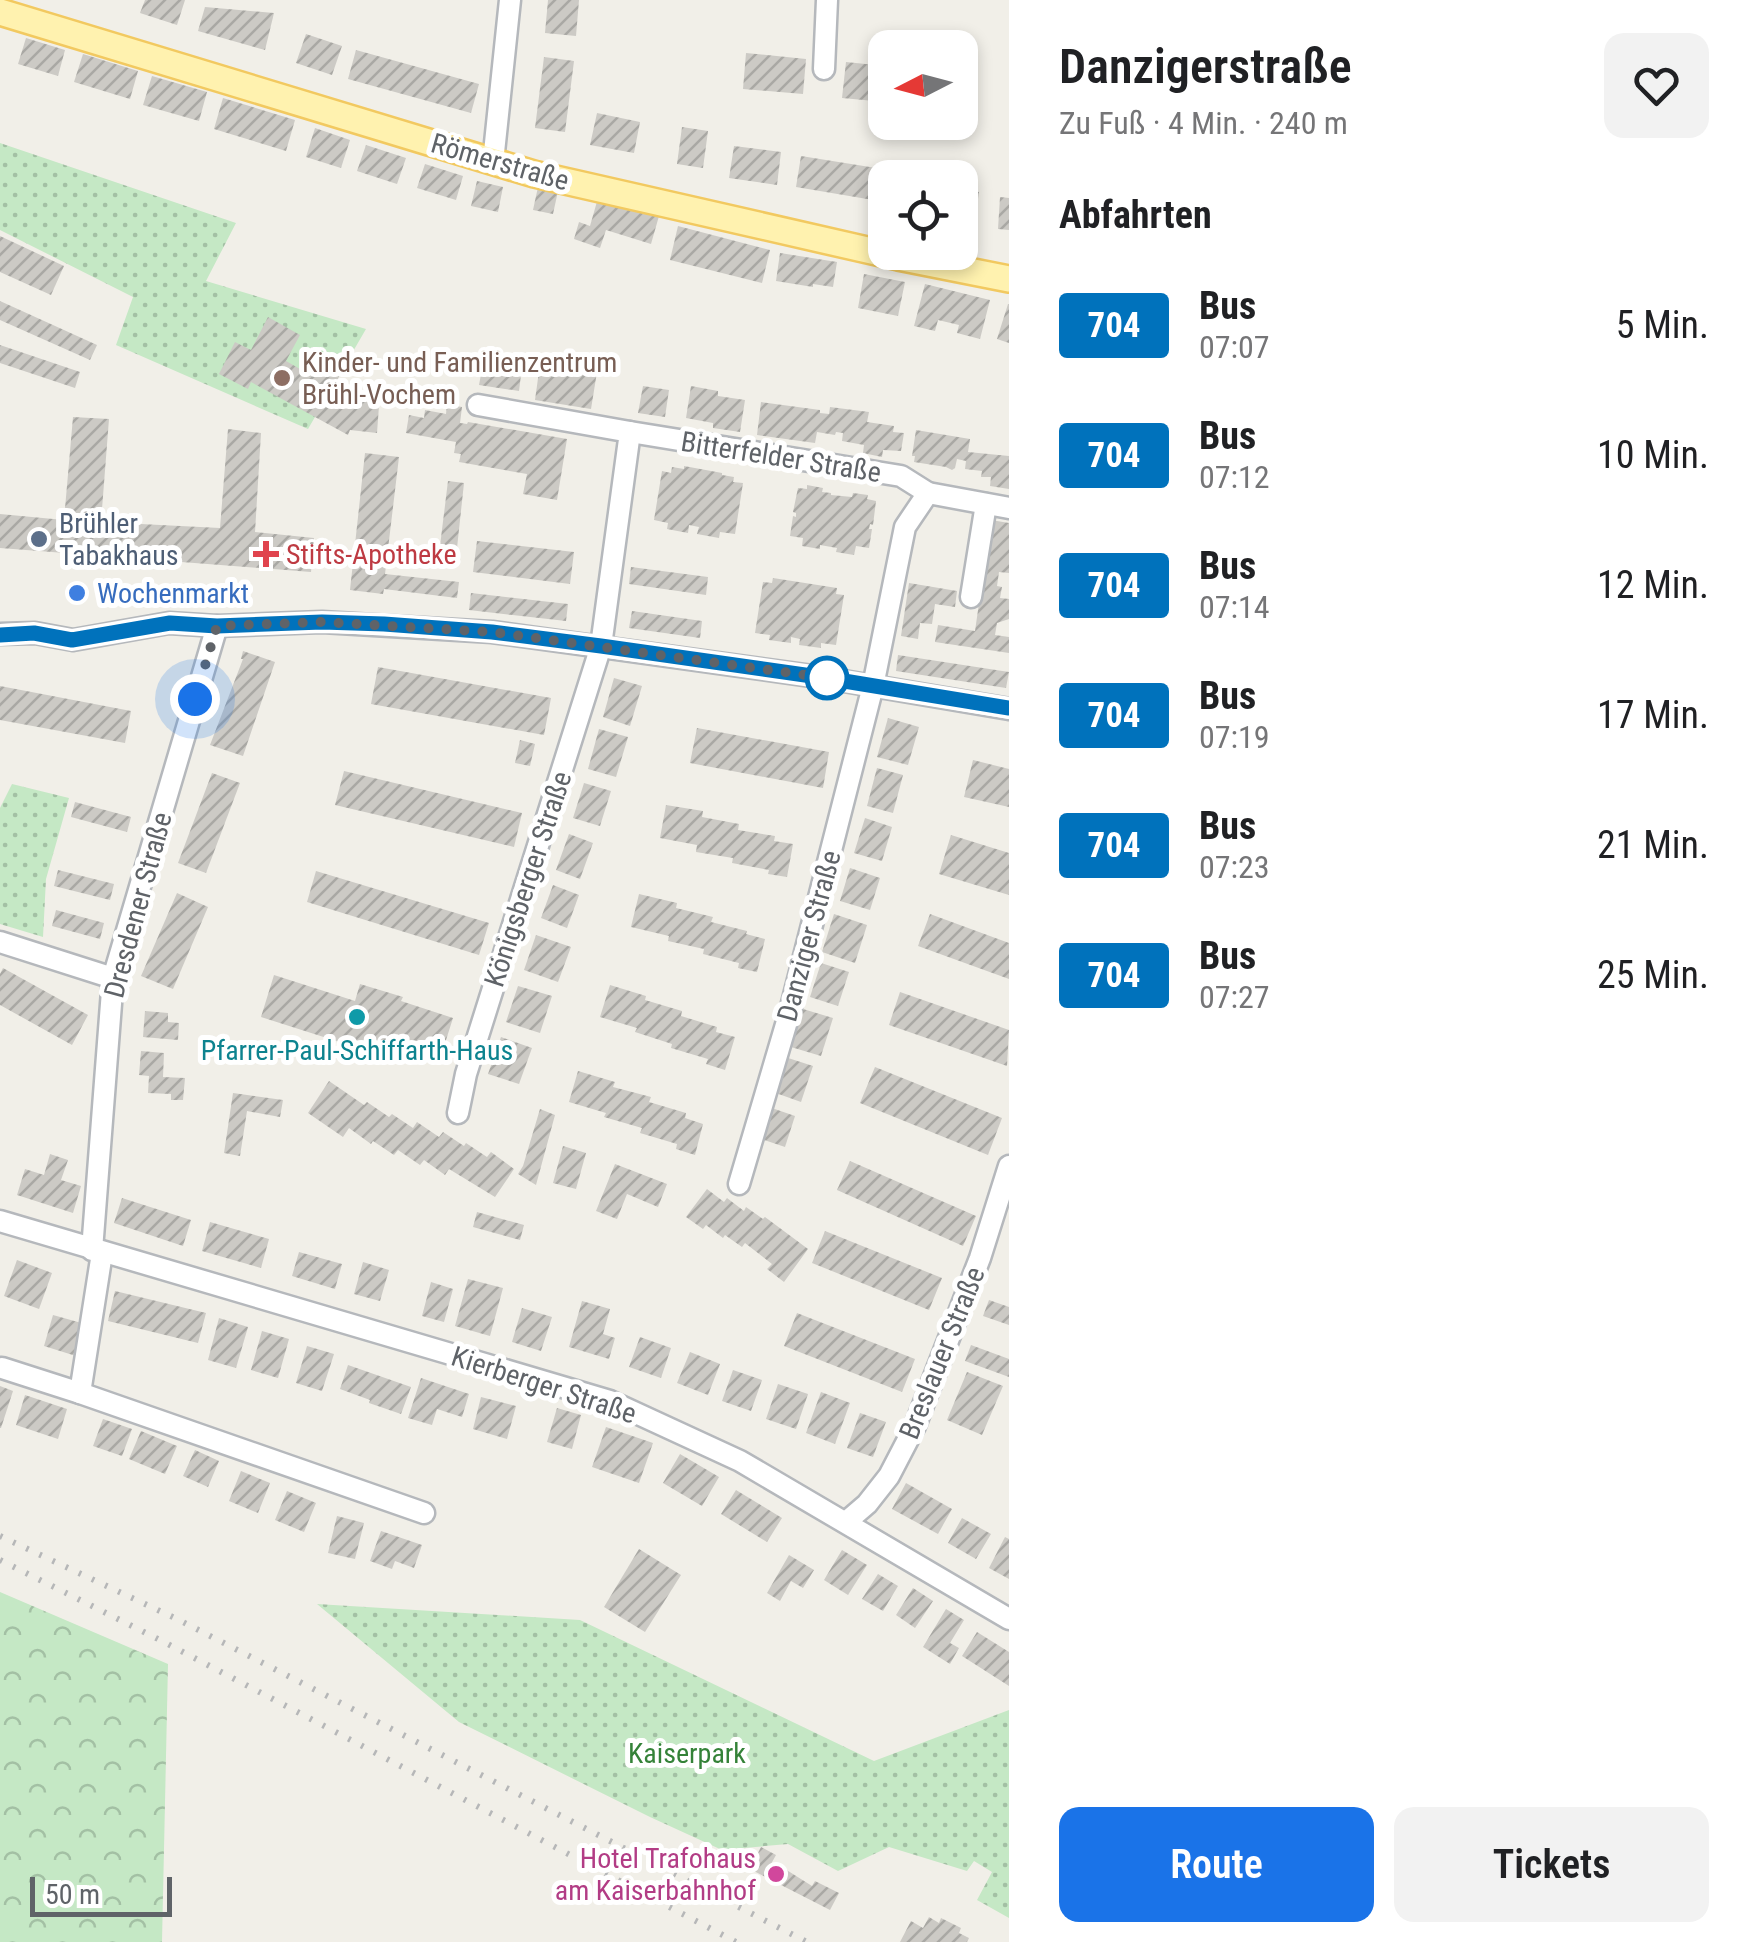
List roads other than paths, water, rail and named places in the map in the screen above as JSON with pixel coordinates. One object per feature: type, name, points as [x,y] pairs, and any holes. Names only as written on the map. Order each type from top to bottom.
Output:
[{"type":"main road","name":"Römerstraße","points":[[0,12],[534,174],[1009,280]]},
{"type":"street","points":[[493,162],[510,0]]},
{"type":"street","points":[[824,69],[827,0]]},
{"type":"street","name":"Bitterfelder Straße","points":[[478,405],[901,476],[928,493],[1009,508]]},
{"type":"street","name":"Königsberger Straße","points":[[458,1114],[466,1074],[601,646],[630,432]]},
{"type":"street","points":[[873,686],[905,527],[928,493]]},
{"type":"street","points":[[972,597],[986,504]]},
{"type":"street","points":[[0,634],[34,633],[72,640],[170,623],[384,624],[601,646],[1009,708]]},
{"type":"street","name":"Dresdener Straße","points":[[97,1252],[113,978],[217,626]]},
{"type":"street","name":"Danziger Straße","points":[[739,1184],[790,1011],[873,686]]},
{"type":"street","points":[[0,942],[113,978]]},
{"type":"street","name":"Breslauer Straße","points":[[846,1522],[867,1504],[889,1476],[915,1426],[980,1258],[1009,1166]]},
{"type":"street","name":"Kierberger Straße","points":[[0,1221],[610,1401],[740,1461],[1009,1619]]},
{"type":"street","points":[[80,1393],[97,1252]]},
{"type":"street","points":[[2,1368],[424,1513]]},
{"type":"railway","points":[[0,1536],[177,1619],[807,1942]]},
{"type":"railway","points":[[0,1560],[736,1942]]},
{"type":"place","name":"Kinder- und Familienzentrum Brühl-Vochem","points":[[282,378]]},
{"type":"place","name":"Brühler Tabakhaus","points":[[39,539]]},
{"type":"place","name":"Stifts-Apotheke","points":[[266,554]]},
{"type":"place","name":"Wochenmarkt","points":[[77,593]]},
{"type":"place","name":"Pfarrer-Paul-Schiffarth-Haus","points":[[357,1017]]},
{"type":"place","name":"Hotel Trafohaus am Kaiserbahnhof","points":[[776,1874]]},
{"type":"park label","name":"Kaiserpark","points":[[687,1753]]}]
